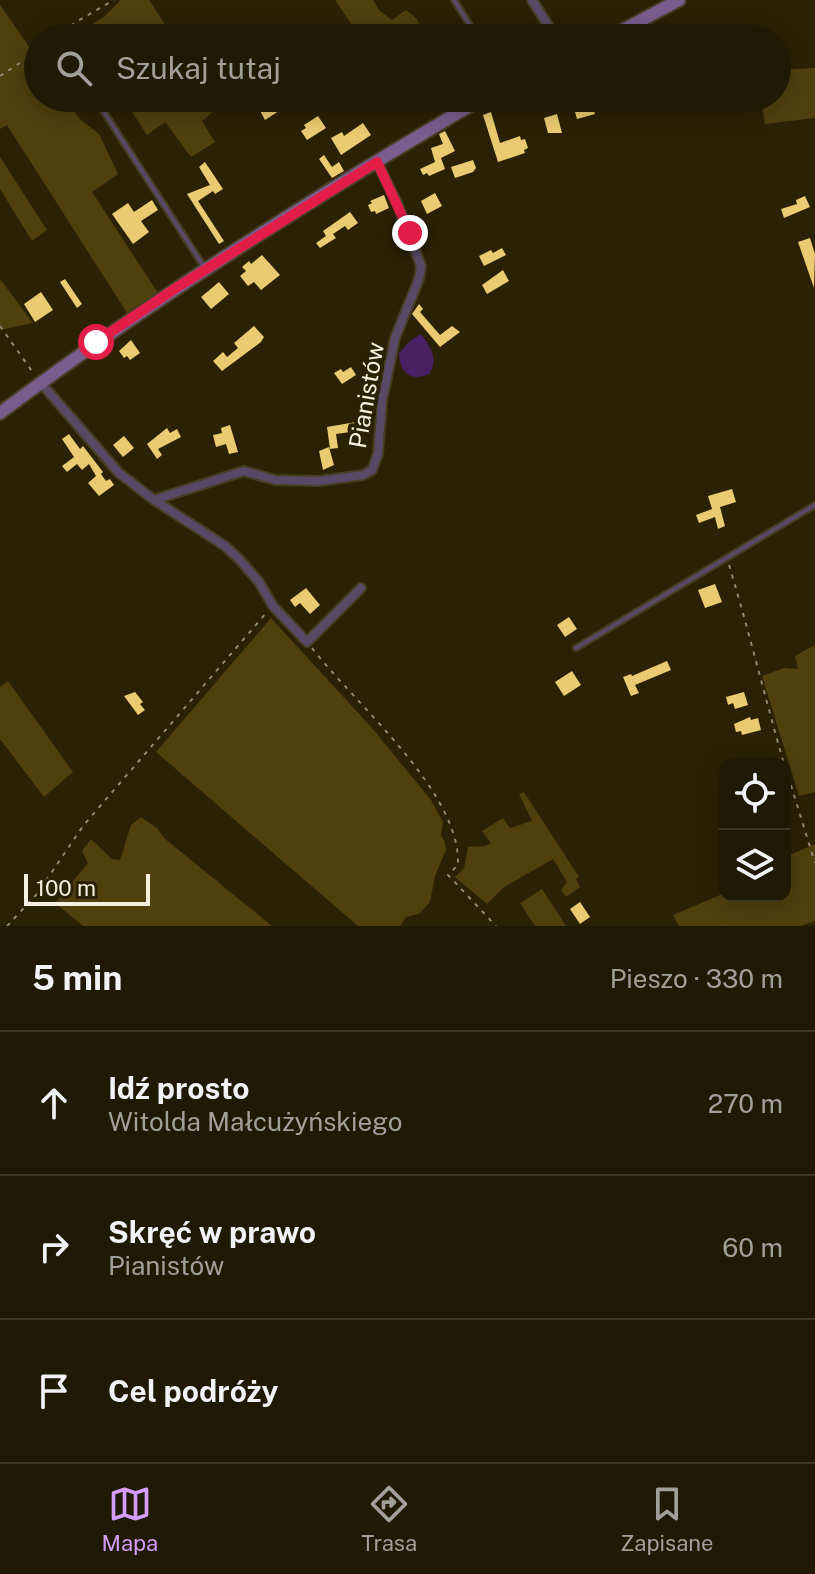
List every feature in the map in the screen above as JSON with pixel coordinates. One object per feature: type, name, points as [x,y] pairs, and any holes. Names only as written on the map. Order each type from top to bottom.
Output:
[{"type":"street","points":[[532,0],[547,24]]},
{"type":"street","points":[[634,24],[679,0]]},
{"type":"street","points":[[0,413],[147,307],[460,112]]},
{"type":"street","name":"Pianistów","points":[[154,500],[244,471],[275,480],[319,481],[363,475],[372,470],[378,454],[382,401],[395,338],[419,279],[421,266],[398,205],[377,162]]},
{"type":"street","points":[[41,383],[119,473],[225,546],[259,582],[273,606],[307,642],[361,588]]},
{"type":"lane","points":[[454,0],[469,24]]},
{"type":"lane","points":[[104,112],[206,269]]},
{"type":"lane","points":[[576,648],[815,505]]},
{"type":"path","points":[[73,24],[114,0]]},
{"type":"path","points":[[0,76],[24,60]]},
{"type":"path","points":[[0,326],[41,383]]},
{"type":"path","points":[[726,557],[783,758]]},
{"type":"path","points":[[7,926],[37,894],[83,826],[273,606]]},
{"type":"path","points":[[307,642],[436,794],[459,852],[458,865],[448,875],[496,926]]},
{"type":"path","points":[[791,785],[815,863]]},
{"type":"shaded area","points":[[121,0],[149,0],[165,24],[92,24]]},
{"type":"shaded area","points":[[335,0],[373,0],[379,10],[392,20],[406,10],[420,24],[351,24]]},
{"type":"shaded area","points":[[0,5],[24,39],[24,112],[75,112],[99,134],[118,174],[92,192],[158,293],[127,313],[7,125],[0,129]]},
{"type":"shaded area","points":[[791,68],[815,68],[815,118],[765,124],[763,112],[791,112]]},
{"type":"shaded area","points":[[132,112],[213,112],[202,121],[215,142],[191,157],[165,122],[147,135]]},
{"type":"shaded area","points":[[0,157],[47,230],[32,241],[0,189]]},
{"type":"shaded area","points":[[0,279],[33,323],[0,330]]},
{"type":"shaded area","points":[[421,334],[430,348],[433,364],[429,374],[417,377],[404,371],[399,353]]},
{"type":"shaded area","points":[[271,618],[372,728],[431,800],[443,822],[441,835],[446,850],[435,876],[430,902],[419,914],[406,917],[400,926],[358,926],[156,752]]},
{"type":"shaded area","points":[[815,645],[815,792],[799,796],[791,770],[791,758],[787,758],[762,676],[784,668],[798,669],[795,656]]},
{"type":"shaded area","points":[[8,681],[73,772],[44,797],[0,739],[0,687]]},
{"type":"shaded area","points":[[524,792],[579,877],[576,879],[580,887],[566,897],[561,890],[567,882],[553,859],[504,887],[487,904],[455,877],[464,868],[468,847],[491,843],[482,831],[503,818],[510,828],[532,821],[519,794]]},
{"type":"shaded area","points":[[141,817],[272,926],[83,926],[55,903],[88,863],[82,851],[91,839],[112,859],[120,860],[131,825]]},
{"type":"shaded area","points":[[815,844],[815,921],[801,926],[679,926],[673,915],[719,896],[719,902],[791,902],[791,854]]},
{"type":"shaded area","points":[[542,889],[566,926],[535,926],[520,903]]},
{"type":"building","points":[[261,112],[277,112],[265,120]]},
{"type":"building","points":[[491,112],[500,143],[520,136],[521,140],[525,139],[528,148],[524,150],[525,153],[498,162],[483,115]]},
{"type":"building","points":[[575,112],[594,112],[595,114],[577,119]]},
{"type":"building","points":[[557,114],[562,133],[548,133],[544,118]]},
{"type":"building","points":[[318,116],[326,128],[307,140],[301,131],[306,128],[304,125]]},
{"type":"building","points":[[363,123],[371,135],[341,155],[331,138],[342,132],[344,136]]},
{"type":"building","points":[[445,131],[455,151],[441,158],[445,169],[429,176],[427,173],[423,175],[420,169],[435,162],[431,148],[443,144],[439,134]]},
{"type":"building","points":[[324,155],[332,167],[339,162],[344,171],[332,178],[319,159]]},
{"type":"building","points":[[473,160],[476,168],[473,172],[455,178],[451,167]]},
{"type":"building","points":[[205,162],[223,189],[215,194],[213,191],[198,201],[224,241],[219,244],[187,194],[210,185],[199,167]]},
{"type":"building","points":[[435,193],[442,206],[427,214],[421,201]]},
{"type":"building","points":[[384,195],[389,208],[376,214],[375,211],[371,212],[370,201]]},
{"type":"building","points":[[805,196],[810,207],[784,218],[781,209],[797,204],[796,200]]},
{"type":"building","points":[[152,200],[158,210],[141,221],[149,232],[133,244],[112,214],[128,203],[134,212]]},
{"type":"building","points":[[350,212],[358,223],[348,230],[345,226],[333,234],[336,238],[320,248],[316,243],[326,236],[323,231]]},
{"type":"building","points":[[810,238],[815,254],[814,288],[798,242]]},
{"type":"building","points":[[502,248],[506,255],[484,266],[479,256]]},
{"type":"building","points":[[262,255],[280,275],[261,290],[254,282],[248,286],[240,276],[246,271],[242,267]]},
{"type":"building","points":[[503,270],[509,281],[487,294],[482,285]]},
{"type":"building","points":[[65,279],[82,304],[77,308],[60,282]]},
{"type":"building","points":[[219,282],[229,294],[211,309],[201,297]]},
{"type":"building","points":[[41,292],[53,310],[35,322],[24,304]]},
{"type":"building","points":[[419,304],[423,309],[420,312],[440,335],[452,326],[460,332],[440,347],[412,314]]},
{"type":"building","points":[[254,326],[264,337],[261,342],[222,371],[213,361],[223,352],[227,357],[238,348],[234,343]]},
{"type":"building","points":[[131,340],[140,353],[130,360],[119,351]]},
{"type":"building","points":[[351,367],[356,375],[342,384],[334,373]]},
{"type":"building","points":[[356,422],[357,431],[336,434],[338,448],[330,449],[327,427]]},
{"type":"building","points":[[230,425],[238,452],[229,454],[226,444],[216,447],[213,435],[222,433],[221,428]]},
{"type":"building","points":[[167,428],[170,433],[177,429],[181,437],[158,449],[162,455],[157,459],[147,444]]},
{"type":"building","points":[[69,434],[80,449],[83,446],[103,472],[101,474],[106,481],[110,479],[114,485],[99,496],[88,483],[96,476],[89,464],[82,470],[77,464],[67,472],[62,466],[74,457],[62,439]]},
{"type":"building","points":[[124,436],[134,448],[123,457],[113,445]]},
{"type":"building","points":[[329,447],[334,465],[323,470],[319,451]]},
{"type":"building","points":[[732,489],[736,502],[720,507],[725,526],[718,529],[715,517],[699,523],[696,515],[712,509],[708,496]]},
{"type":"building","points":[[715,584],[722,602],[705,608],[698,590]]},
{"type":"building","points":[[306,588],[320,605],[310,614],[300,603],[295,607],[290,600]]},
{"type":"building","points":[[569,617],[577,629],[565,637],[557,625]]},
{"type":"building","points":[[667,661],[671,670],[635,685],[639,693],[631,696],[623,677]]},
{"type":"building","points":[[572,671],[581,685],[564,696],[555,682]]},
{"type":"building","points":[[135,692],[145,710],[138,715],[124,696]]},
{"type":"building","points":[[744,692],[748,705],[735,709],[733,703],[728,705],[726,697]]},
{"type":"building","points":[[750,717],[751,720],[758,718],[761,730],[742,735],[741,731],[736,732],[734,724]]},
{"type":"building","points":[[580,902],[590,917],[580,924],[570,909]]},
{"type":"route","points":[[96,342],[377,162],[410,233]]}]
